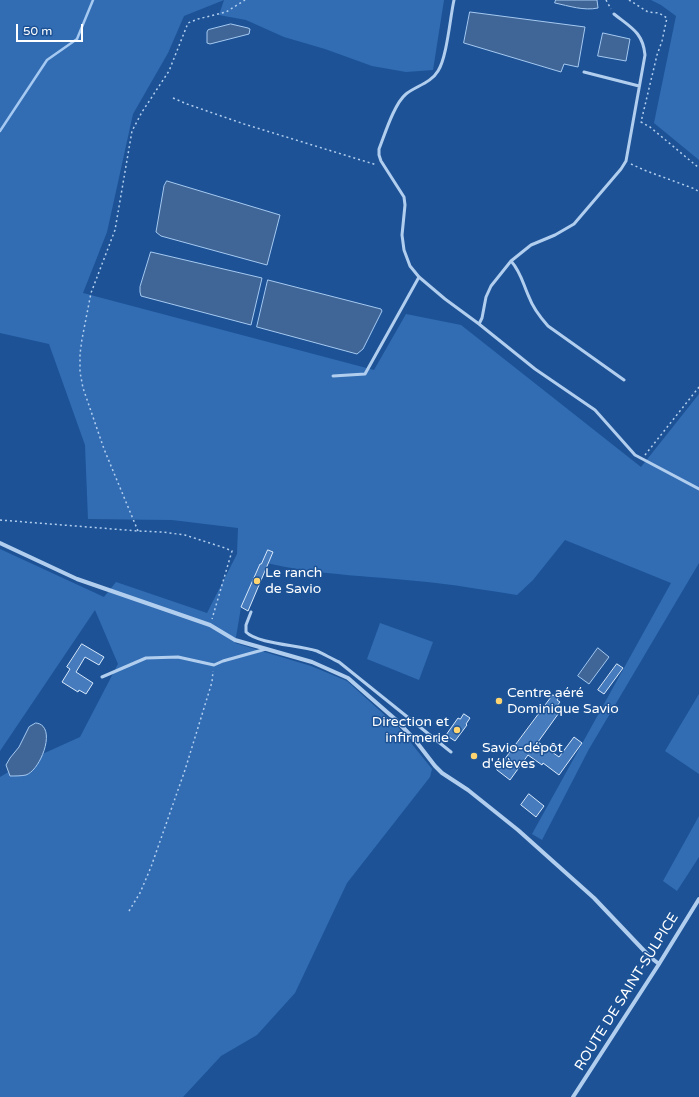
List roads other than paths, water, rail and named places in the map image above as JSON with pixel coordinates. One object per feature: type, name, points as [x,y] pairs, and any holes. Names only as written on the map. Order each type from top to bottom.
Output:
[{"type":"street","points":[[0,543],[77,579],[210,625],[234,640],[312,662],[348,678],[395,719],[415,740],[442,773],[468,790],[518,830],[594,898],[650,957],[659,964]]},
{"type":"street","name":"ROUTE DE SAINT-SULPICE","points":[[573,1097],[699,899]]},
{"type":"lane","points":[[454,0],[442,60],[438,71],[434,77],[425,84],[405,95],[398,103],[379,149],[379,155],[386,169],[404,197],[405,205],[402,235],[404,250],[410,266],[419,277],[445,299],[535,368],[594,410],[635,455],[699,489]]},
{"type":"lane","points":[[479,324],[491,286],[511,261],[531,244],[555,235],[574,224],[621,169],[626,161],[645,54],[642,39],[637,32],[614,14]]},
{"type":"lane","points":[[584,72],[639,86]]},
{"type":"lane","points":[[511,261],[518,269],[528,296],[539,316],[548,326],[624,380]]},
{"type":"lane","points":[[333,376],[365,374],[419,277]]},
{"type":"lane","points":[[251,612],[246,625],[246,632],[249,635],[259,639],[318,651],[339,662],[451,752]]},
{"type":"lane","points":[[102,677],[146,658],[178,657],[214,665],[223,661],[268,649]]},
{"type":"waterway","points":[[0,131],[47,60],[77,39],[93,0]]},
{"type":"place","name":"Le ranch de Savio","points":[[257,581]]},
{"type":"place","name":"Centre aéré Dominique Savio","points":[[499,701]]},
{"type":"place","name":"Direction et infirmerie","points":[[457,730]]},
{"type":"place","name":"Savio-dépôt d'élèves","points":[[474,756]]}]
